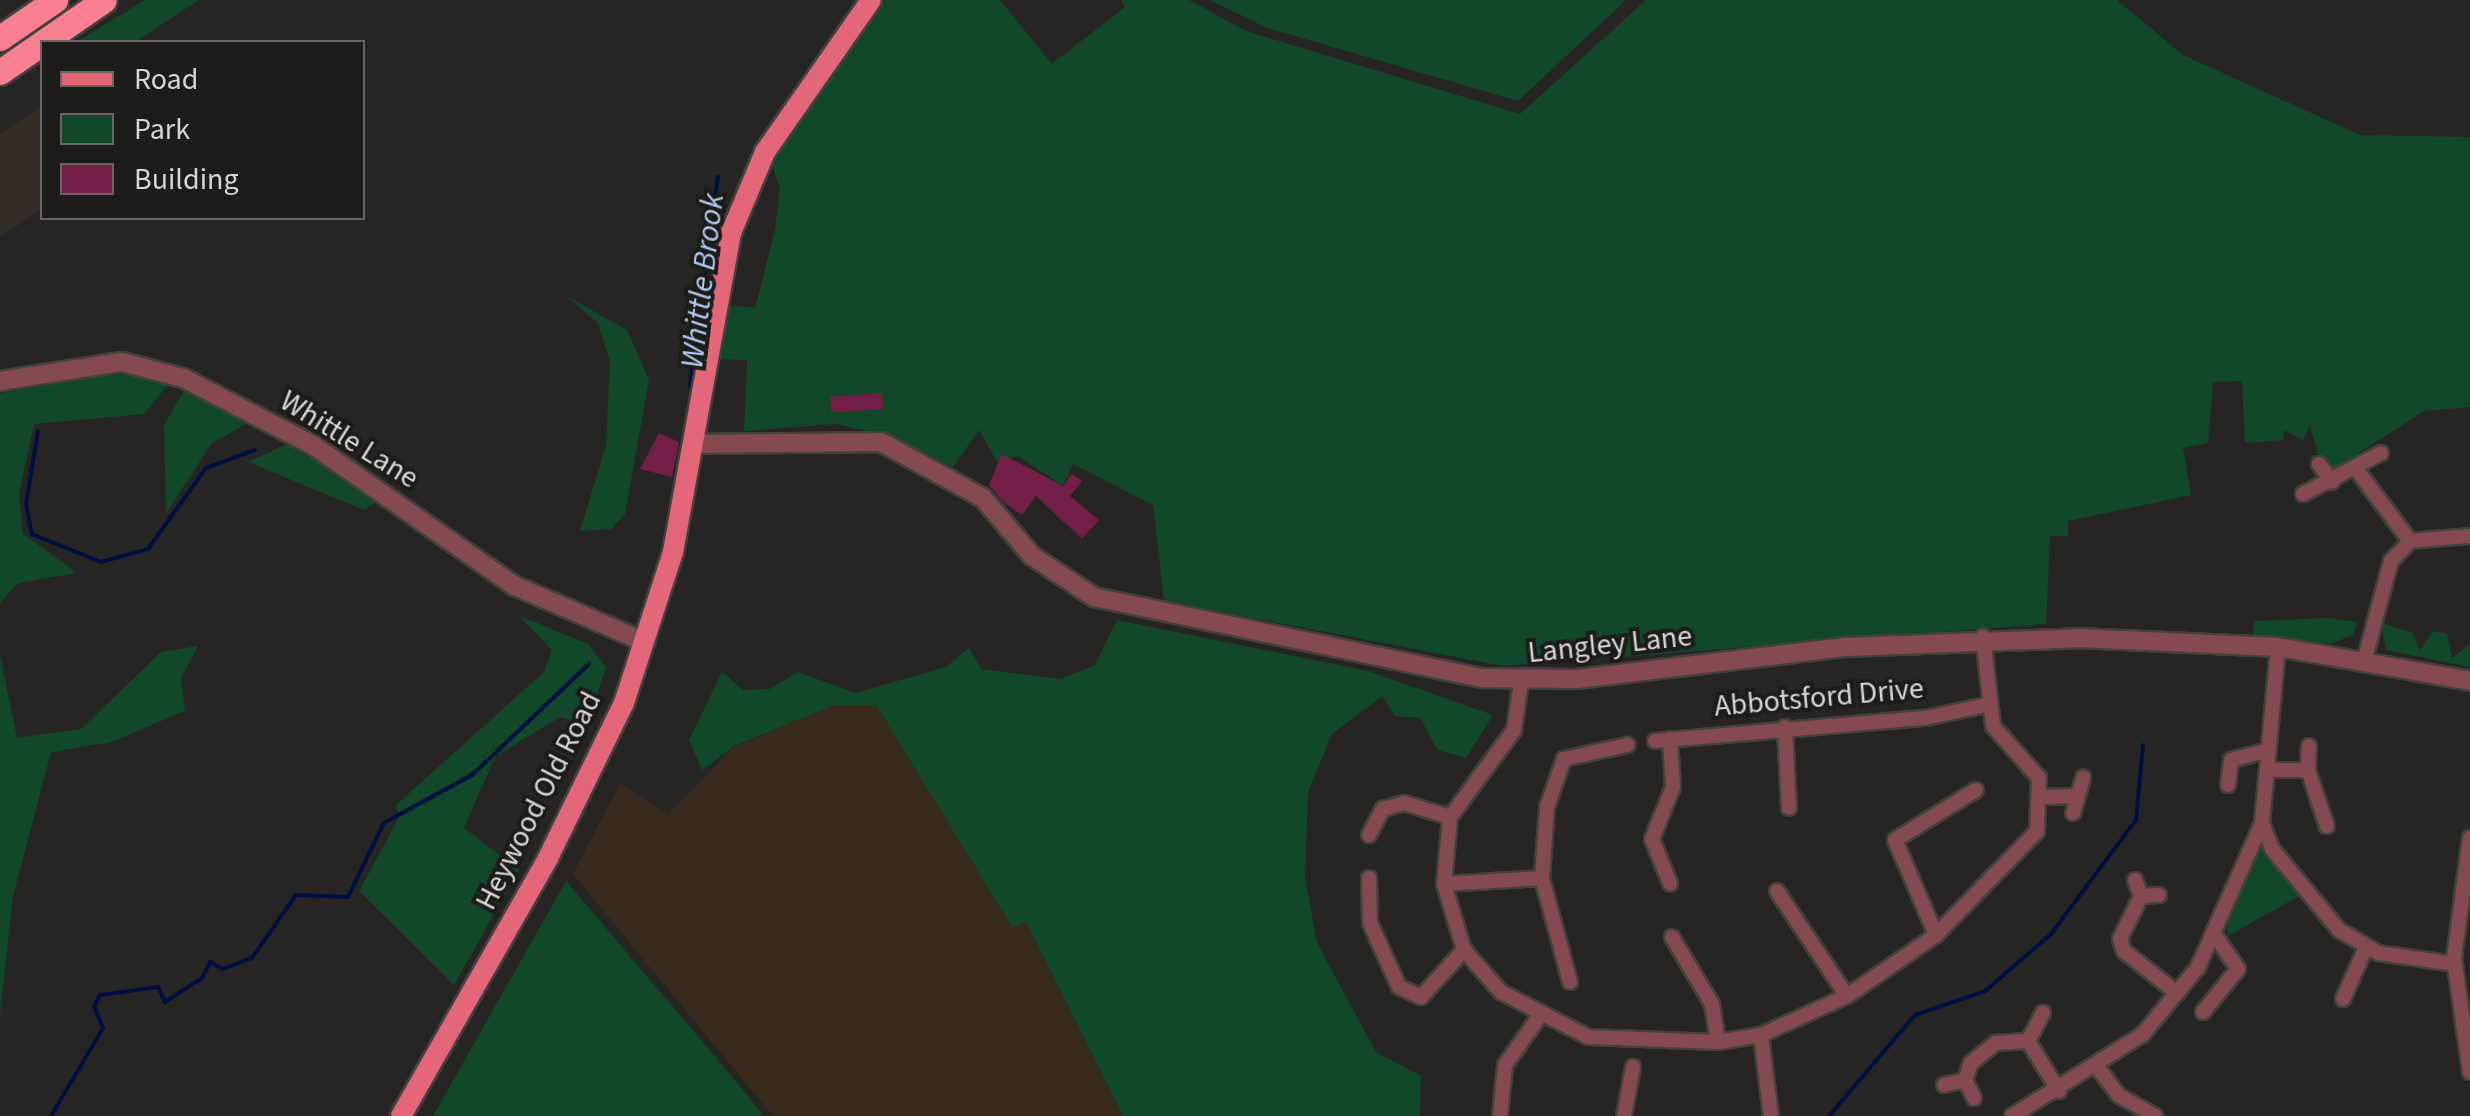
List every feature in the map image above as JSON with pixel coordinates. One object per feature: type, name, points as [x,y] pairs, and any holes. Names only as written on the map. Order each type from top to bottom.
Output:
[{"type":"highway","points":[[0,38],[54,0]]},
{"type":"highway","points":[[46,40],[104,0]]},
{"type":"highway","points":[[0,72],[40,44]]},
{"type":"main road","name":"Heywood Old Road","points":[[401,1116],[597,766],[646,642],[694,444],[713,302],[750,183],[871,0]]},
{"type":"street","name":"Whittle Lane","points":[[0,381],[102,362],[183,378],[314,446],[513,585],[646,642]]},
{"type":"street","name":"Langley Lane","points":[[694,444],[881,442],[982,498],[1032,556],[1094,597],[1521,682],[1983,638],[2278,647],[2366,658],[2470,680]]},
{"type":"street","points":[[2303,494],[2381,453]]},
{"type":"street","points":[[2318,464],[2332,482]]},
{"type":"street","points":[[2356,469],[2410,541]]},
{"type":"street","points":[[2366,658],[2382,574],[2410,541],[2470,536]]},
{"type":"street","points":[[1983,638],[1986,704],[2044,797]]},
{"type":"street","points":[[2012,1116],[2098,1068],[2177,993],[2214,934],[2262,823],[2278,647]]},
{"type":"street","points":[[1521,682],[1514,730],[1450,818],[1444,884],[1464,950],[1539,1016],[1588,1037],[1718,1042],[1761,1035],[1847,996],[1936,935],[2025,849],[2044,797]]},
{"type":"street","name":"Abbotsford Drive","points":[[1670,883],[1652,839],[1674,787],[1663,740],[1926,718],[1986,704]]},
{"type":"street","points":[[1784,727],[1789,808]]},
{"type":"street","points":[[1570,982],[1542,878],[1547,807],[1564,759],[1627,745]]},
{"type":"street","points":[[2309,746],[2308,770],[2327,826]]},
{"type":"street","points":[[2228,785],[2231,760],[2269,750]]},
{"type":"street","points":[[2268,770],[2308,770]]},
{"type":"street","points":[[2073,812],[2074,796],[2083,777]]},
{"type":"street","points":[[1936,935],[1896,840],[1976,790]]},
{"type":"street","points":[[2044,797],[2074,796]]},
{"type":"street","points":[[1369,836],[1382,808],[1404,803],[1450,818]]},
{"type":"street","points":[[2262,823],[2314,908],[2366,947],[2455,964]]},
{"type":"street","points":[[2470,838],[2455,964],[2470,1072]]},
{"type":"street","points":[[1369,878],[1370,923],[1398,988],[1421,997],[1464,950]]},
{"type":"street","points":[[1444,884],[1542,878]]},
{"type":"street","points":[[2134,880],[2141,896],[2120,939],[2124,951],[2177,993]]},
{"type":"street","points":[[1777,891],[1847,996]]},
{"type":"street","points":[[2141,896],[2159,894]]},
{"type":"street","points":[[2203,1012],[2238,968],[2214,934]]},
{"type":"street","points":[[1672,936],[1712,1004],[1718,1042]]},
{"type":"street","points":[[2343,999],[2366,947]]},
{"type":"street","points":[[2028,1041],[2043,1013]]},
{"type":"street","points":[[1500,1116],[1505,1065],[1539,1016]]},
{"type":"street","points":[[1761,1035],[1771,1116]]},
{"type":"street","points":[[2028,1041],[2059,1090]]},
{"type":"street","points":[[1974,1098],[1966,1080],[1980,1050],[2028,1041]]},
{"type":"street","points":[[1624,1116],[1633,1067]]},
{"type":"street","points":[[2098,1068],[2118,1096],[2155,1116]]},
{"type":"street","points":[[1944,1085],[1966,1080]]},
{"type":"shaded area","points":[[40,107],[40,210],[0,237],[0,134]]},
{"type":"shaded area","points":[[835,705],[876,705],[1012,926],[1026,922],[1123,1116],[773,1116],[573,874],[620,783],[668,814],[734,747]]},
{"type":"green space","points":[[145,0],[199,0],[138,40],[79,40]]},
{"type":"green space","points":[[881,0],[1000,0],[1052,64],[1125,7],[1121,0],[1189,0],[1246,31],[1520,114],[1646,0],[2117,0],[2183,55],[2360,135],[2470,137],[2470,407],[2424,411],[2334,469],[2319,458],[2310,425],[2303,440],[2284,430],[2283,440],[2245,443],[2242,381],[2213,382],[2208,443],[2183,448],[2191,495],[2068,521],[2068,536],[2050,536],[2046,624],[1503,666],[1164,601],[1153,505],[1073,464],[1063,486],[1018,456],[997,462],[979,430],[953,467],[883,434],[835,424],[744,431],[747,360],[711,359],[725,305],[755,308],[775,230],[780,187],[771,164]]},
{"type":"green space","points":[[1210,0],[1626,0],[1518,101],[1267,28]]},
{"type":"green space","points":[[565,295],[627,330],[649,380],[625,514],[611,529],[580,531],[606,445],[610,362],[598,323]]},
{"type":"green space","points":[[121,372],[170,382],[144,414],[34,424],[19,494],[23,534],[77,573],[18,583],[0,603],[0,393]]},
{"type":"green space","points":[[184,391],[248,423],[212,443],[166,513],[164,425]]},
{"type":"green space","points":[[287,444],[379,500],[364,510],[248,462]]},
{"type":"green space","points":[[518,615],[588,644],[606,667],[587,725],[560,717],[495,757],[464,828],[519,870],[454,985],[359,891],[399,818],[396,805],[544,672],[552,650]]},
{"type":"green space","points":[[2329,618],[2357,622],[2354,634],[2331,644],[2253,637],[2254,621]]},
{"type":"green space","points":[[1117,620],[1368,671],[1493,715],[1466,758],[1438,750],[1420,718],[1395,716],[1382,696],[1332,734],[1308,792],[1305,877],[1317,943],[1376,1052],[1421,1076],[1420,1116],[1123,1116],[1026,922],[1012,927],[876,705],[835,705],[734,746],[702,770],[689,740],[722,672],[743,690],[770,689],[798,672],[855,693],[946,667],[969,648],[981,669],[1060,679],[1095,665]]},
{"type":"green space","points":[[2381,623],[2413,633],[2420,650],[2433,631],[2447,634],[2452,658],[2470,644],[2470,667],[2386,650]]},
{"type":"green space","points":[[198,646],[181,678],[185,711],[111,742],[51,752],[13,896],[0,1016],[0,655],[17,738],[81,729],[161,652]]},
{"type":"green space","points":[[2265,841],[2299,896],[2228,936],[2225,921]]},
{"type":"green space","points":[[566,881],[745,1092],[763,1116],[433,1116]]},
{"type":"building","points":[[882,393],[883,409],[831,413],[830,397]]},
{"type":"building","points":[[659,433],[679,442],[672,477],[640,469]]},
{"type":"building","points":[[1002,454],[1063,486],[1072,474],[1082,481],[1070,496],[1099,520],[1082,539],[1036,496],[1022,515],[1002,501],[989,485]]},
{"type":"waterway","name":"Whittle Brook","points":[[690,386],[718,177]]},
{"type":"waterway","points":[[38,431],[26,504],[32,534],[101,562],[148,549],[206,468],[255,450]]},
{"type":"waterway","name":"Whittle Brook","points":[[51,1116],[103,1028],[94,1006],[100,995],[158,987],[165,1002],[202,978],[210,962],[223,969],[252,958],[296,895],[348,897],[384,823],[472,775],[589,664]]},
{"type":"waterway","points":[[1829,1116],[1915,1015],[1985,991],[2051,934],[2136,820],[2143,745]]}]
